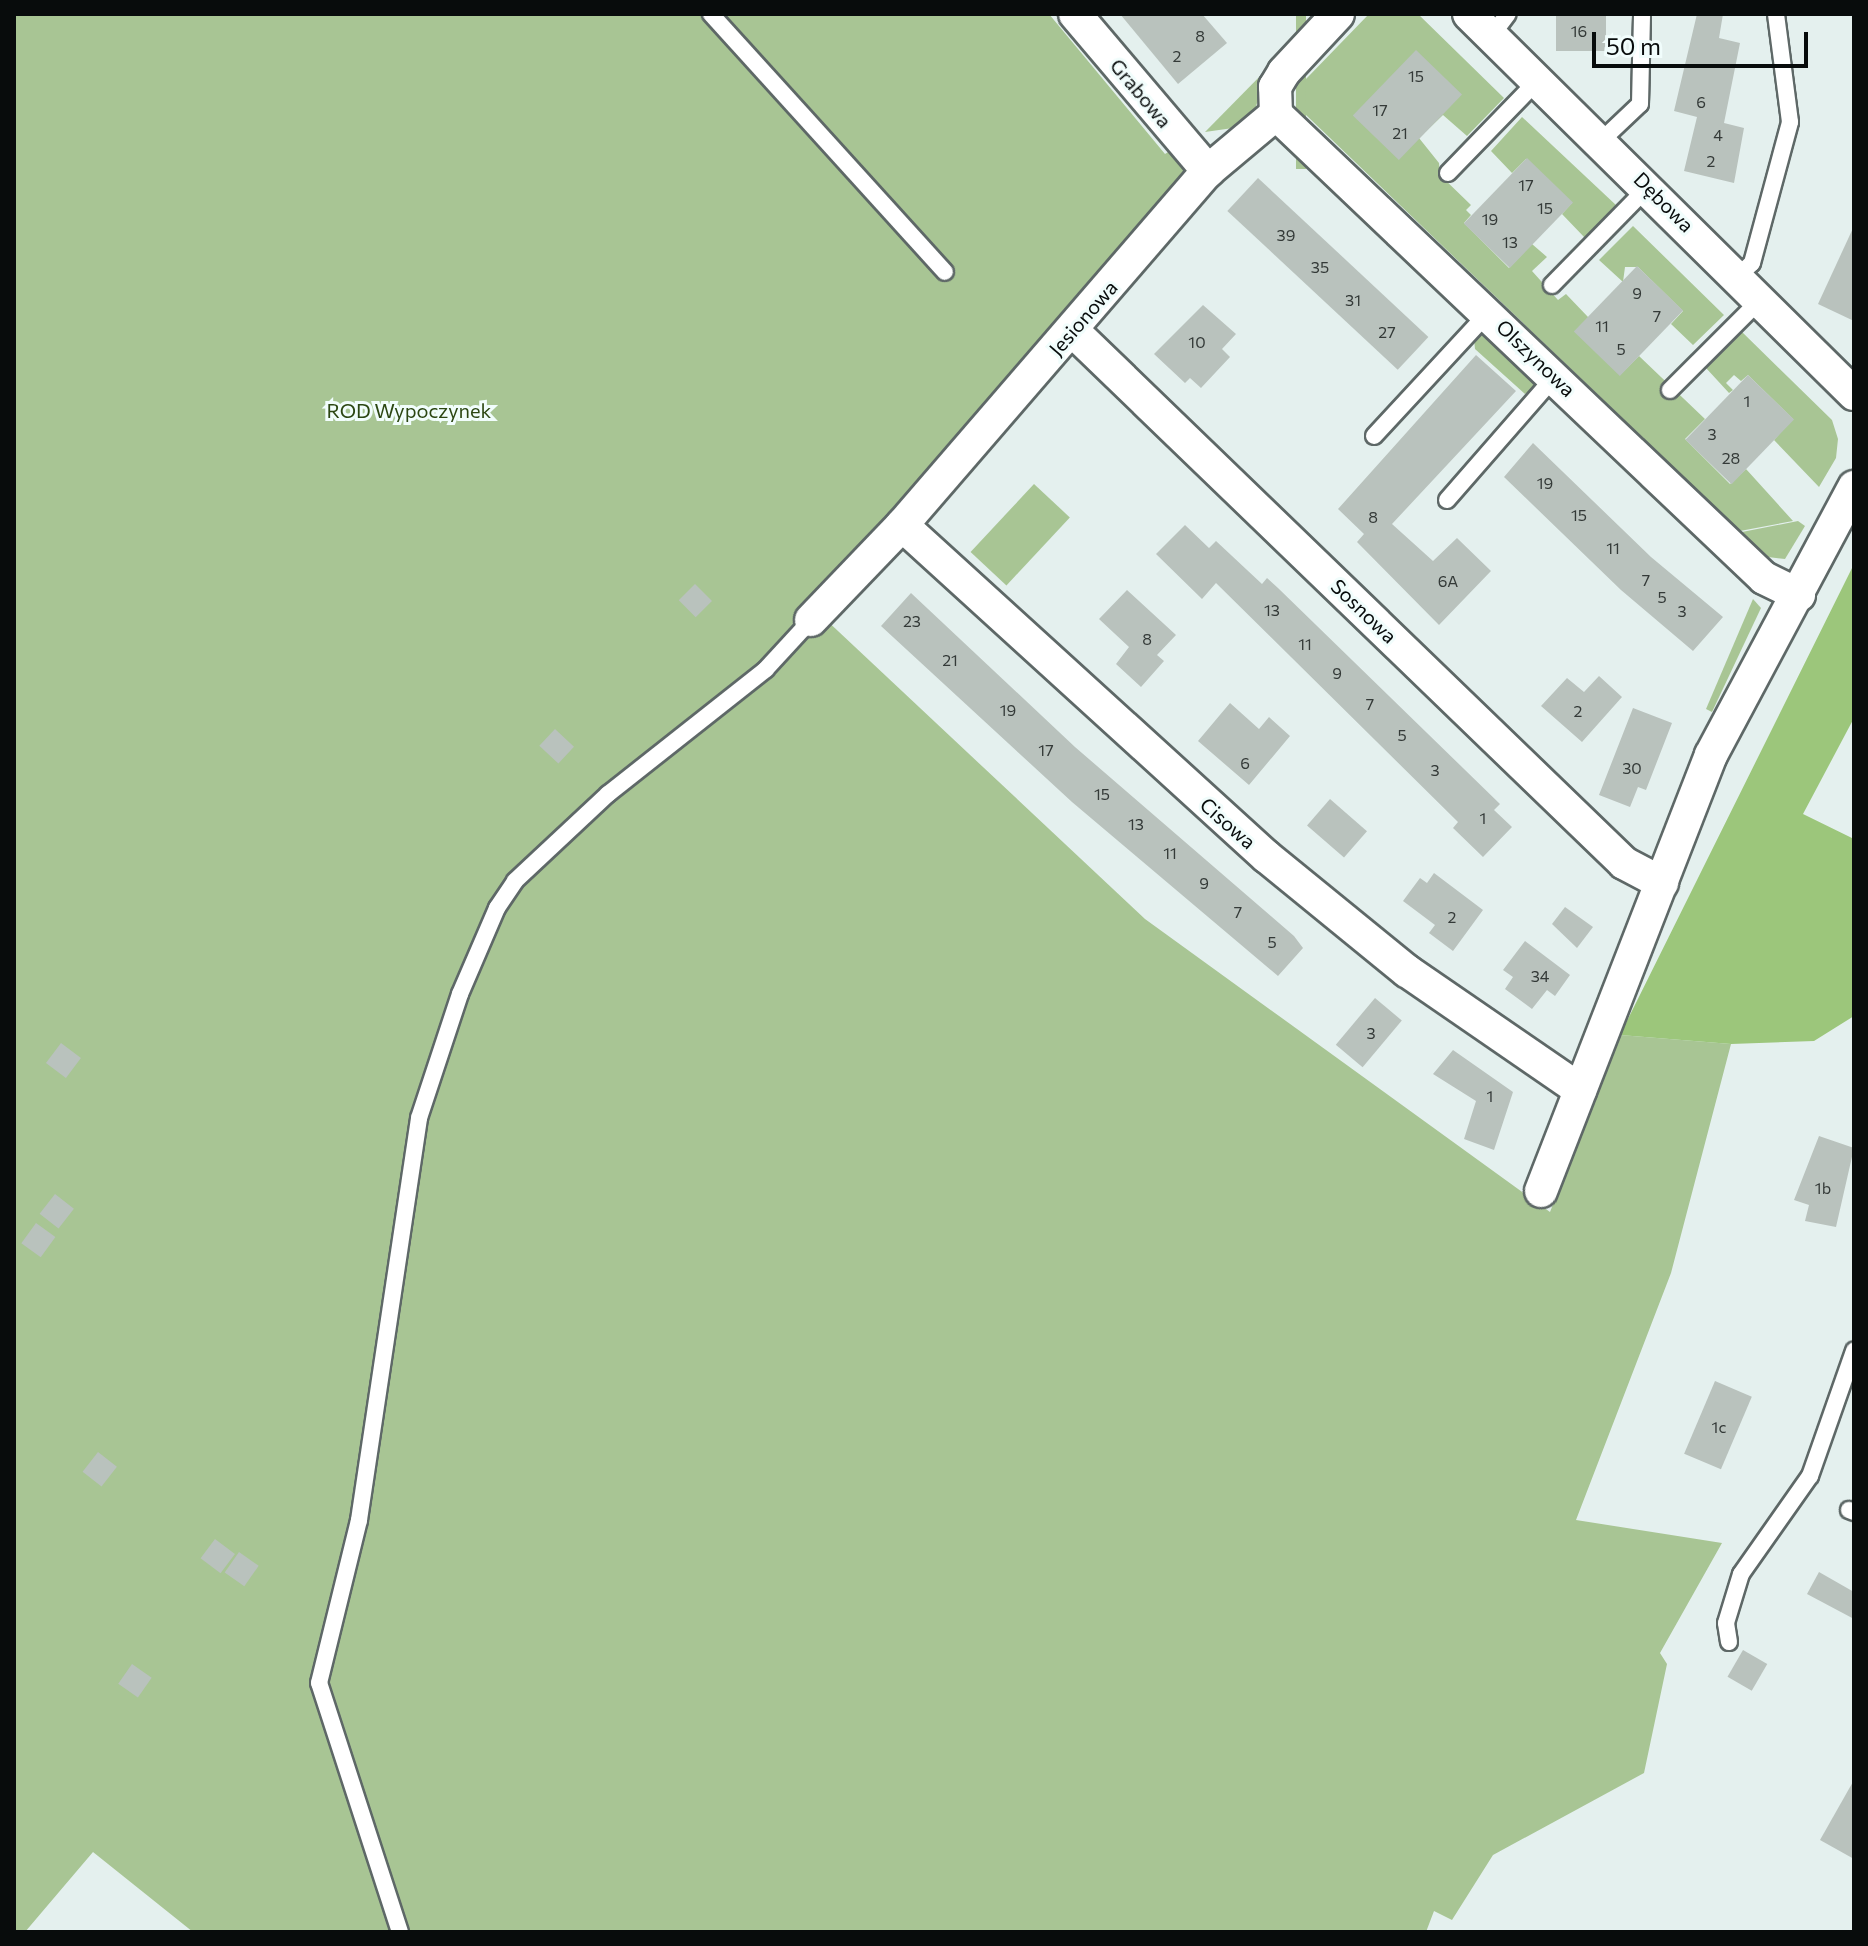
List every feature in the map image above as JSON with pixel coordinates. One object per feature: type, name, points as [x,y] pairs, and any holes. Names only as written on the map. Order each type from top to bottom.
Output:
[{"type":"street","name":"Grabowa","points":[[1075,14],[1208,171]]},
{"type":"street","points":[[1276,114],[1275,87],[1284,72],[1338,14]]},
{"type":"street","name":"Dębowa","points":[[1490,21],[1538,80],[1649,186],[1854,394]]},
{"type":"street","name":"Jesionowa","points":[[811,620],[902,525],[1073,331],[1208,171],[1276,114]]},
{"type":"street","name":"Olszynowa","points":[[1276,114],[1764,578],[1799,595]]},
{"type":"street","name":"Sosnowa","points":[[1073,331],[1624,863],[1662,883]]},
{"type":"street","points":[[1541,1191],[1711,755],[1854,487]]},
{"type":"street","name":"Cisowa","points":[[902,525],[1267,857],[1407,971],[1580,1090]]},
{"type":"lane","points":[[711,14],[945,272]]},
{"type":"lane","points":[[1602,140],[1640,104],[1642,14]]},
{"type":"lane","points":[[1738,276],[1752,263],[1790,122],[1776,14]]},
{"type":"lane","points":[[1448,173],[1538,80]]},
{"type":"lane","points":[[1552,285],[1649,186]]},
{"type":"lane","points":[[1670,390],[1760,300]]},
{"type":"lane","points":[[1374,436],[1488,313]]},
{"type":"lane","points":[[1447,500],[1555,376]]},
{"type":"lane","points":[[400,1932],[319,1683],[359,1520],[419,1118],[460,994],[497,908],[515,881],[608,794],[766,669],[811,620]]},
{"type":"lane","points":[[1729,1642],[1726,1623],[1741,1574],[1810,1476],[1854,1351]]},
{"type":"green space","name":"ROD Wypoczynek","points":[[14,14],[1049,14],[1165,154],[1173,149],[1183,162],[1184,180],[958,446],[806,601],[1145,919],[1550,1212],[1620,1035],[1731,1044],[1671,1273],[1576,1520],[1722,1543],[1660,1653],[1667,1664],[1644,1773],[1493,1855],[1452,1920],[1434,1911],[1426,1932],[193,1932],[93,1852],[25,1932],[14,1932]]},
{"type":"green space","points":[[1296,14],[1306,14],[1306,169],[1296,169]]},
{"type":"green space","points":[[1369,14],[1418,14],[1504,98],[1467,136],[1443,115],[1419,138],[1439,163],[1440,175],[1471,205],[1466,210],[1471,215],[1464,223],[1509,268],[1532,244],[1547,257],[1532,271],[1558,300],[1566,294],[1588,317],[1620,375],[1639,356],[1705,419],[1685,439],[1730,484],[1746,469],[1793,521],[1740,531],[1305,114],[1306,79]]},
{"type":"green space","points":[[1268,68],[1253,116],[1233,128],[1205,132]]},
{"type":"green space","points":[[1522,117],[1617,206],[1585,238],[1562,214],[1572,203],[1526,159],[1512,173],[1491,151]]},
{"type":"green space","points":[[1633,226],[1724,315],[1693,345],[1671,324],[1683,311],[1638,267],[1625,267],[1623,282],[1599,260]]},
{"type":"green space","points":[[1740,330],[1832,420],[1838,439],[1836,458],[1819,487],[1774,440],[1793,419],[1748,375],[1741,381],[1734,375],[1726,383],[1733,390],[1729,393],[1706,368]]},
{"type":"green space","points":[[1487,332],[1534,377],[1533,389],[1525,394],[1475,349],[1474,339]]},
{"type":"green space","points":[[1034,484],[1070,517],[1006,585],[971,552]]},
{"type":"green space","points":[[1798,521],[1805,526],[1785,559],[1768,557],[1742,532]]},
{"type":"green space","points":[[1854,564],[1854,718],[1803,814],[1854,839],[1854,1016],[1814,1041],[1731,1044],[1620,1035]]},
{"type":"green space","points":[[1753,599],[1761,608],[1712,712],[1706,709]]},
{"type":"building","points":[[1120,14],[1202,14],[1227,43],[1178,84]]},
{"type":"building","points":[[1556,14],[1606,14],[1606,51],[1556,51]]},
{"type":"building","points":[[1697,14],[1723,14],[1719,38],[1740,43],[1724,123],[1744,128],[1734,183],[1684,171],[1697,117],[1674,111]]},
{"type":"building","points":[[1416,50],[1462,94],[1399,160],[1353,115]]},
{"type":"building","points":[[1527,158],[1573,202],[1510,268],[1464,223]]},
{"type":"building","points":[[1258,178],[1428,337],[1398,370],[1227,211]]},
{"type":"building","points":[[1854,226],[1854,321],[1818,304]]},
{"type":"building","points":[[1637,266],[1683,310],[1620,376],[1574,331]]},
{"type":"building","points":[[1203,305],[1236,334],[1222,349],[1230,357],[1201,388],[1190,378],[1185,383],[1154,354]]},
{"type":"building","points":[[1476,355],[1516,391],[1392,524],[1433,561],[1457,538],[1491,571],[1439,625],[1357,542],[1364,534],[1338,509]]},
{"type":"building","points":[[1748,375],[1794,419],[1732,484],[1685,440]]},
{"type":"building","points":[[1533,443],[1651,557],[1723,617],[1693,651],[1621,590],[1504,477]]},
{"type":"building","points":[[1185,525],[1209,548],[1216,541],[1262,584],[1267,578],[1500,804],[1494,810],[1512,827],[1483,857],[1453,828],[1458,822],[1216,583],[1202,599],[1156,554]]},
{"type":"building","points":[[695,584],[712,601],[696,617],[679,600]]},
{"type":"building","points":[[1127,590],[1176,635],[1157,655],[1164,661],[1141,687],[1116,664],[1129,647],[1099,619]]},
{"type":"building","points":[[911,593],[1075,747],[1294,936],[1303,948],[1278,976],[1072,802],[881,626]]},
{"type":"building","points":[[1599,676],[1622,697],[1582,742],[1541,706],[1567,678],[1584,692]]},
{"type":"building","points":[[1230,703],[1259,729],[1269,717],[1290,736],[1249,785],[1198,741]]},
{"type":"building","points":[[1633,708],[1672,723],[1646,790],[1638,787],[1630,807],[1599,795]]},
{"type":"building","points":[[555,729],[574,747],[558,764],[539,746]]},
{"type":"building","points":[[1330,799],[1367,831],[1344,858],[1307,825]]},
{"type":"building","points":[[1434,873],[1483,910],[1453,951],[1429,933],[1435,925],[1403,901],[1420,878],[1427,883]]},
{"type":"building","points":[[1565,907],[1593,927],[1577,948],[1552,924]]},
{"type":"building","points":[[1525,941],[1570,975],[1555,996],[1547,990],[1532,1009],[1505,989],[1513,977],[1503,970]]},
{"type":"building","points":[[1375,998],[1402,1020],[1363,1067],[1336,1045]]},
{"type":"building","points":[[61,1043],[81,1058],[66,1078],[46,1063]]},
{"type":"building","points":[[1453,1050],[1513,1092],[1494,1150],[1464,1139],[1476,1101],[1433,1074]]},
{"type":"building","points":[[1819,1136],[1854,1148],[1836,1227],[1805,1221],[1809,1205],[1794,1200]]},
{"type":"building","points":[[55,1194],[74,1209],[59,1228],[40,1214]]},
{"type":"building","points":[[36,1223],[55,1237],[41,1257],[21,1243]]},
{"type":"building","points":[[1715,1381],[1752,1397],[1721,1469],[1684,1454]]},
{"type":"building","points":[[98,1452],[117,1467],[102,1486],[83,1472]]},
{"type":"building","points":[[215,1539],[235,1554],[221,1573],[201,1558]]},
{"type":"building","points":[[239,1552],[259,1566],[244,1586],[225,1572]]},
{"type":"building","points":[[1819,1572],[1854,1592],[1854,1619],[1807,1594]]},
{"type":"building","points":[[1743,1650],[1767,1664],[1752,1691],[1728,1677]]},
{"type":"building","points":[[132,1664],[152,1678],[138,1697],[118,1684]]},
{"type":"building","points":[[1854,1780],[1854,1859],[1820,1840]]}]
